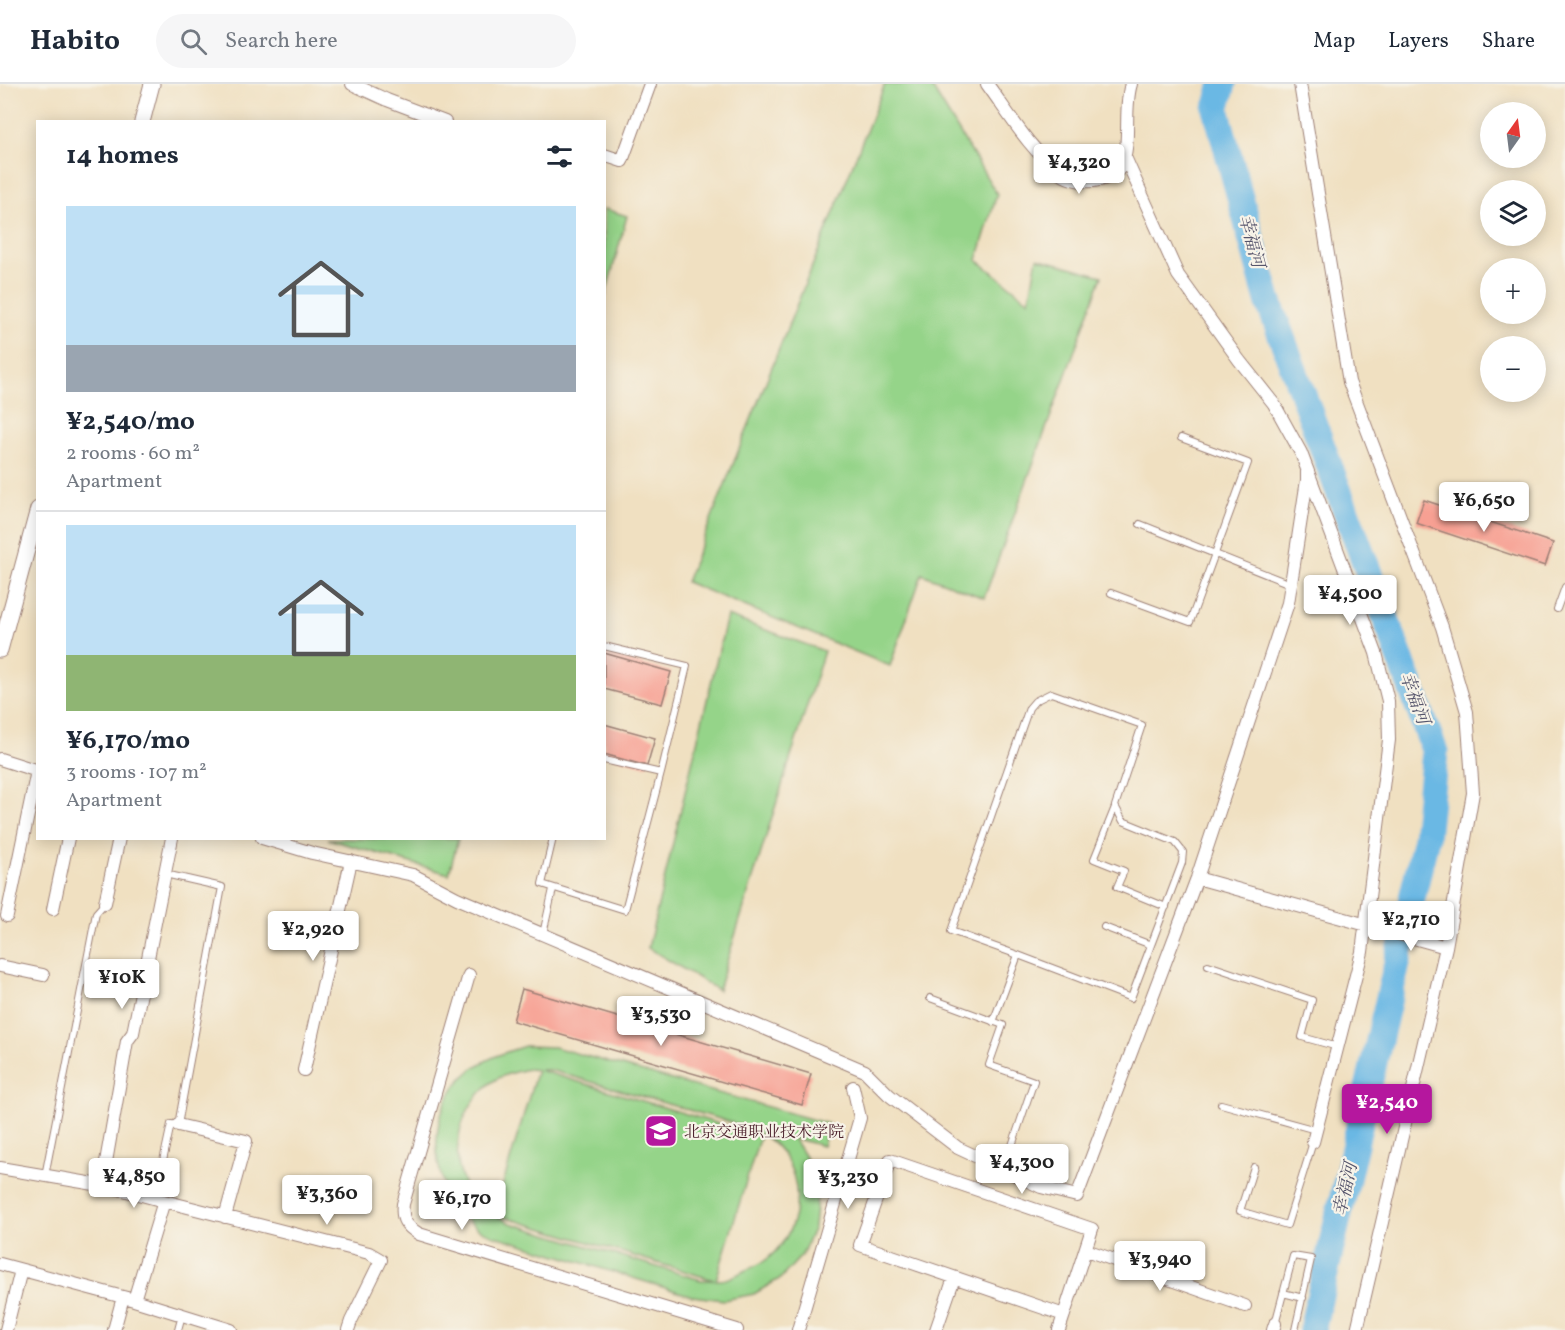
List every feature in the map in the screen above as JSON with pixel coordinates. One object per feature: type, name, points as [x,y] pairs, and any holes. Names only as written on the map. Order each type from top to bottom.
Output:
[{"type":"street","points":[[143,120],[152,84]]},
{"type":"street","points":[[352,84],[441,120]]},
{"type":"street","points":[[606,156],[622,161],[650,84]]},
{"type":"street","points":[[987,84],[1037,151],[1062,175],[1089,183],[1106,179],[1120,169],[1125,157],[1127,95],[1131,84]]},
{"type":"street","points":[[1300,84],[1348,382],[1442,627],[1467,712],[1473,793],[1446,947],[1357,1330]]},
{"type":"street","points":[[1125,157],[1178,275],[1239,360],[1274,404],[1301,453],[1376,653],[1388,701],[1389,740],[1367,924],[1362,952],[1314,1136]]},
{"type":"street","points":[[270,840],[413,875],[457,898],[866,1071],[889,1095],[958,1148],[1041,1187],[1077,1196],[1197,878],[1287,603],[1307,469]]},
{"type":"street","points":[[0,650],[36,516]]},
{"type":"street","points":[[0,759],[36,771]]},
{"type":"street","points":[[7,916],[36,776]]},
{"type":"street","points":[[53,909],[68,840]]},
{"type":"street","points":[[105,903],[118,840]]},
{"type":"street","points":[[102,1185],[127,1041],[133,1033],[172,840]]},
{"type":"street","points":[[304,1070],[351,861]]},
{"type":"street","points":[[1197,878],[1446,947]]},
{"type":"street","points":[[0,966],[43,975]]},
{"type":"street","points":[[469,975],[403,1204],[402,1216],[407,1226],[420,1234],[737,1330]]},
{"type":"street","points":[[798,1330],[860,1118],[853,1087]]},
{"type":"street","points":[[178,1125],[246,1141],[225,1217]]},
{"type":"street","points":[[1059,1330],[1064,1316],[1086,1250],[1092,1229],[890,1160],[860,1245],[1064,1316]]},
{"type":"street","points":[[0,1168],[102,1185],[369,1253],[381,1260],[348,1330]]},
{"type":"street","points":[[114,1330],[128,1299],[160,1200]]},
{"type":"street","points":[[1086,1250],[1245,1306]]},
{"type":"street","points":[[0,1264],[231,1330]]},
{"type":"street","points":[[6,1330],[21,1270]]},
{"type":"street","points":[[936,1330],[954,1278]]},
{"type":"lane","points":[[1111,593],[1190,622],[1248,463],[1181,438]]},
{"type":"lane","points":[[1140,524],[1291,585]]},
{"type":"lane","points":[[1557,609],[1565,587]]},
{"type":"lane","points":[[553,840],[542,884],[625,910],[687,666],[606,646]]},
{"type":"lane","points":[[1115,806],[1123,822],[1175,842],[1184,852],[1182,863],[1166,907],[1131,998],[951,931],[1029,708],[1035,701],[1051,693],[1142,725],[1115,806],[1094,859],[1124,870],[1117,887],[1166,907]]},
{"type":"lane","points":[[606,760],[661,773]]},
{"type":"lane","points":[[160,1200],[171,1124],[178,1125],[222,887],[165,874]]},
{"type":"lane","points":[[543,935],[553,889]]},
{"type":"lane","points":[[45,1176],[96,914],[105,903]]},
{"type":"lane","points":[[1104,927],[1151,945]]},
{"type":"lane","points":[[993,1022],[1018,955]]},
{"type":"lane","points":[[1208,965],[1312,1000],[1302,1037],[1338,1047]]},
{"type":"lane","points":[[930,998],[1003,1025],[989,1065],[1034,1081],[1003,1169]]},
{"type":"lane","points":[[1221,1104],[1314,1136],[1287,1225],[1240,1210],[1254,1167]]},
{"type":"lane","points":[[1274,1327],[1293,1256],[1311,1259],[1295,1330]]},
{"type":"lane","points":[[1283,1293],[1303,1298]]},
{"type":"lane","points":[[178,1330],[182,1315]]},
{"type":"green space","points":[[885,84],[930,84],[997,194],[977,260],[1029,301],[1037,258],[1102,276],[984,598],[922,574],[890,666],[686,582]]},
{"type":"green space","points":[[606,210],[627,216],[606,293]]},
{"type":"green space","points":[[727,616],[824,651],[718,990],[648,948]]},
{"type":"green space","points":[[331,840],[458,840],[449,874]]},
{"type":"green space","points":[[525,1046],[554,1047],[829,1124],[823,1146],[793,1138],[810,1165],[817,1196],[814,1227],[802,1255],[781,1278],[754,1294],[724,1300],[692,1296],[496,1236],[477,1228],[461,1213],[448,1194],[440,1173],[437,1150],[438,1128],[444,1107],[455,1087],[471,1070],[490,1059]],"holes":[[[528,1069],[537,1070],[494,1214],[714,1280],[701,1280],[510,1223],[490,1212],[478,1203],[465,1185],[460,1172],[458,1146],[464,1120],[477,1097],[490,1083],[506,1075]],[[539,1070],[550,1070],[744,1126],[761,1134],[776,1146],[787,1161],[794,1177],[797,1195],[795,1213],[790,1230],[780,1246],[760,1264],[724,1280],[716,1280],[760,1136]]]},
{"type":"building","points":[[1424,500],[1553,543],[1545,566],[1416,523]]},
{"type":"building","points":[[606,654],[671,672],[662,704],[606,690]]},
{"type":"building","points":[[606,725],[655,738],[647,766],[606,755]]},
{"type":"building","points":[[522,989],[811,1074],[802,1105],[513,1021]]},
{"type":"waterway","name":"幸福河","points":[[1223,84],[1216,109],[1268,300],[1435,752],[1426,838],[1312,1330]]},
{"type":"place","name":"北京交通职业技术学院","points":[[661,1131]]}]
